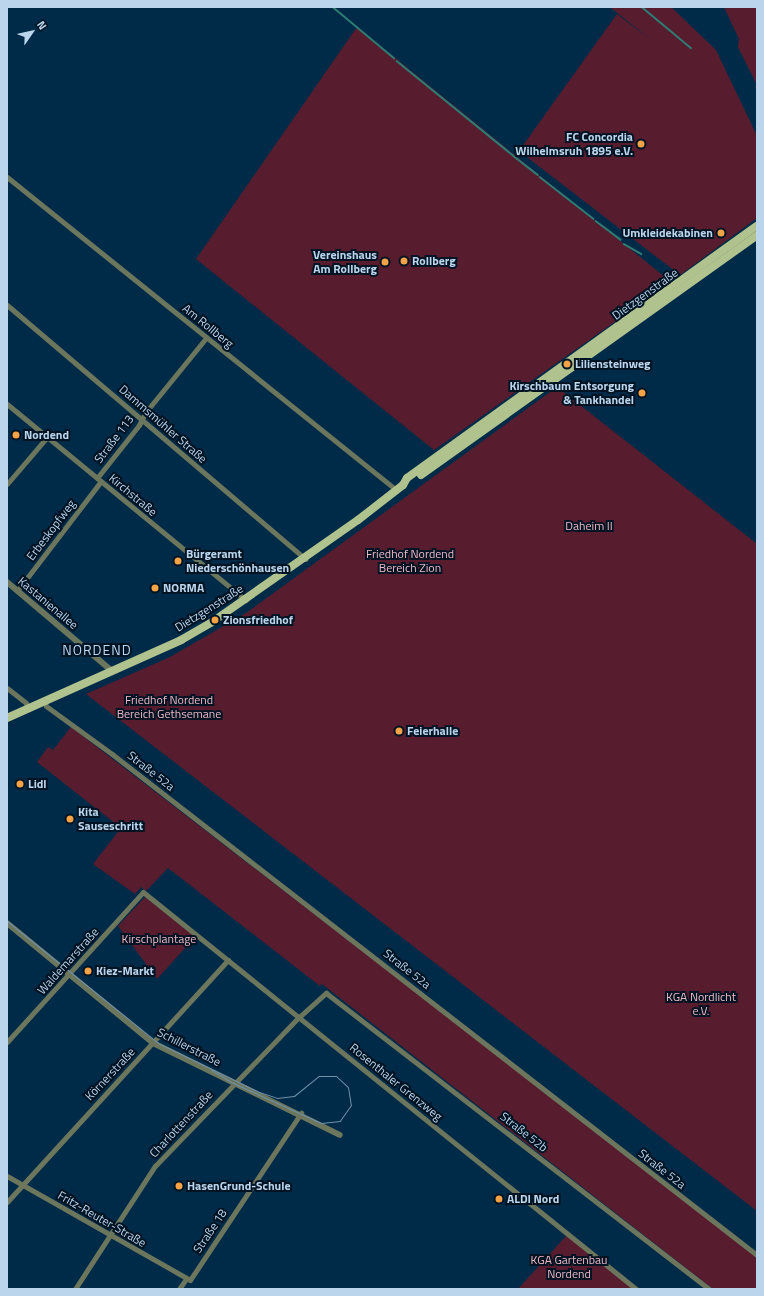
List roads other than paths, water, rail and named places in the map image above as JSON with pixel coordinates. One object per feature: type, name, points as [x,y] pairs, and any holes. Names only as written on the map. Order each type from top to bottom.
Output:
[{"type":"main road","name":"Dietzgenstraße","points":[[682,285],[757,226]]},
{"type":"main road","name":"Dietzgenstraße","points":[[7,718],[189,636],[246,600],[305,558],[399,487],[407,478],[548,381],[682,285],[757,235]]},
{"type":"street","name":"Am Rollberg","points":[[7,176],[206,338],[399,487]]},
{"type":"street","name":"Dammsmühler Straße","points":[[7,305],[142,418],[305,558]]},
{"type":"street","name":"Straße 113","points":[[99,480],[142,418],[206,338]]},
{"type":"street","name":"Kirchstraße","points":[[7,404],[246,600]]},
{"type":"street","points":[[7,484],[47,437]]},
{"type":"street","name":"Erbeskopfweg","points":[[17,591],[99,480]]},
{"type":"street","name":"Kastanienallee","points":[[7,582],[112,671]]},
{"type":"street","points":[[7,688],[26,703],[28,708]]},
{"type":"street","name":"Straße 52a","points":[[44,701],[46,706],[121,761],[757,1255]]},
{"type":"street","name":"Rosenthaler Grenzweg","points":[[143,892],[636,1289]]},
{"type":"street","name":"Waldemarstraße","points":[[7,1042],[143,892]]},
{"type":"street","name":"Schillerstraße","points":[[7,923],[153,1043],[301,1113],[340,1135]]},
{"type":"street","name":"Körnerstraße","points":[[7,1202],[228,960]]},
{"type":"street","name":"Charlottenstraße","points":[[75,1289],[109,1234],[155,1166],[298,1018],[326,993]]},
{"type":"street","name":"Straße 52b","points":[[326,993],[709,1289]]},
{"type":"street","name":"Straße 18","points":[[188,1279],[301,1113]]},
{"type":"street","name":"Fritz-Reuter-Straße","points":[[7,1176],[188,1279]]},
{"type":"street","points":[[179,1289],[188,1279]]},
{"type":"waterway","points":[[333,7],[394,58]]},
{"type":"waterway","points":[[642,7],[691,48]]},
{"type":"waterway","points":[[397,61],[514,156]]},
{"type":"waterway","points":[[515,157],[538,175]]},
{"type":"waterway","points":[[540,177],[594,219]]},
{"type":"waterway","points":[[596,221],[621,240]]},
{"type":"waterway","points":[[624,244],[641,254]]},
{"type":"tram line","points":[[7,921],[158,1043],[259,1092],[277,1098],[294,1096],[319,1076],[336,1076],[348,1087],[351,1105],[340,1121],[321,1123],[231,1082],[211,1070]]},
{"type":"place","name":"FC Concordia Wilhelmsruh 1895 e.V.","points":[[641,144]]},
{"type":"place","name":"Umkleidekabinen","points":[[721,233]]},
{"type":"place","name":"Rollberg","points":[[404,261]]},
{"type":"place","name":"Vereinshaus Am Rollberg","points":[[385,262]]},
{"type":"place","name":"Liliensteinweg","points":[[567,364]]},
{"type":"place","name":"Kirschbaum Entsorgung & Tankhandel","points":[[642,393]]},
{"type":"place","name":"Nordend","points":[[16,435]]},
{"type":"place","name":"Bürgeramt Niederschönhausen","points":[[178,561]]},
{"type":"place","name":"NORMA","points":[[155,588]]},
{"type":"place","name":"Zionsfriedhof","points":[[215,620]]},
{"type":"place","name":"Feierhalle","points":[[399,731]]},
{"type":"place","name":"Lidl","points":[[20,784]]},
{"type":"place","name":"Kita Sauseschritt","points":[[70,819]]},
{"type":"place","name":"Kiez-Markt","points":[[88,971]]},
{"type":"place","name":"HasenGrund-Schule","points":[[179,1186]]},
{"type":"place","name":"ALDI Nord","points":[[499,1199]]},
{"type":"district","name":"NORDEND","points":[[97,650]]},
{"type":"park label","name":"Daheim II","points":[[589,526]]},
{"type":"park label","name":"Friedhof Nordend Bereich Zion","points":[[410,561]]},
{"type":"park label","name":"Friedhof Nordend Bereich Gethsemane","points":[[169,707]]},
{"type":"park label","name":"Kirschplantage","points":[[159,939]]},
{"type":"park label","name":"KGA Nordlicht e.V.","points":[[701,1004]]},
{"type":"park label","name":"KGA Gartenbau Nordend","points":[[569,1267]]}]
